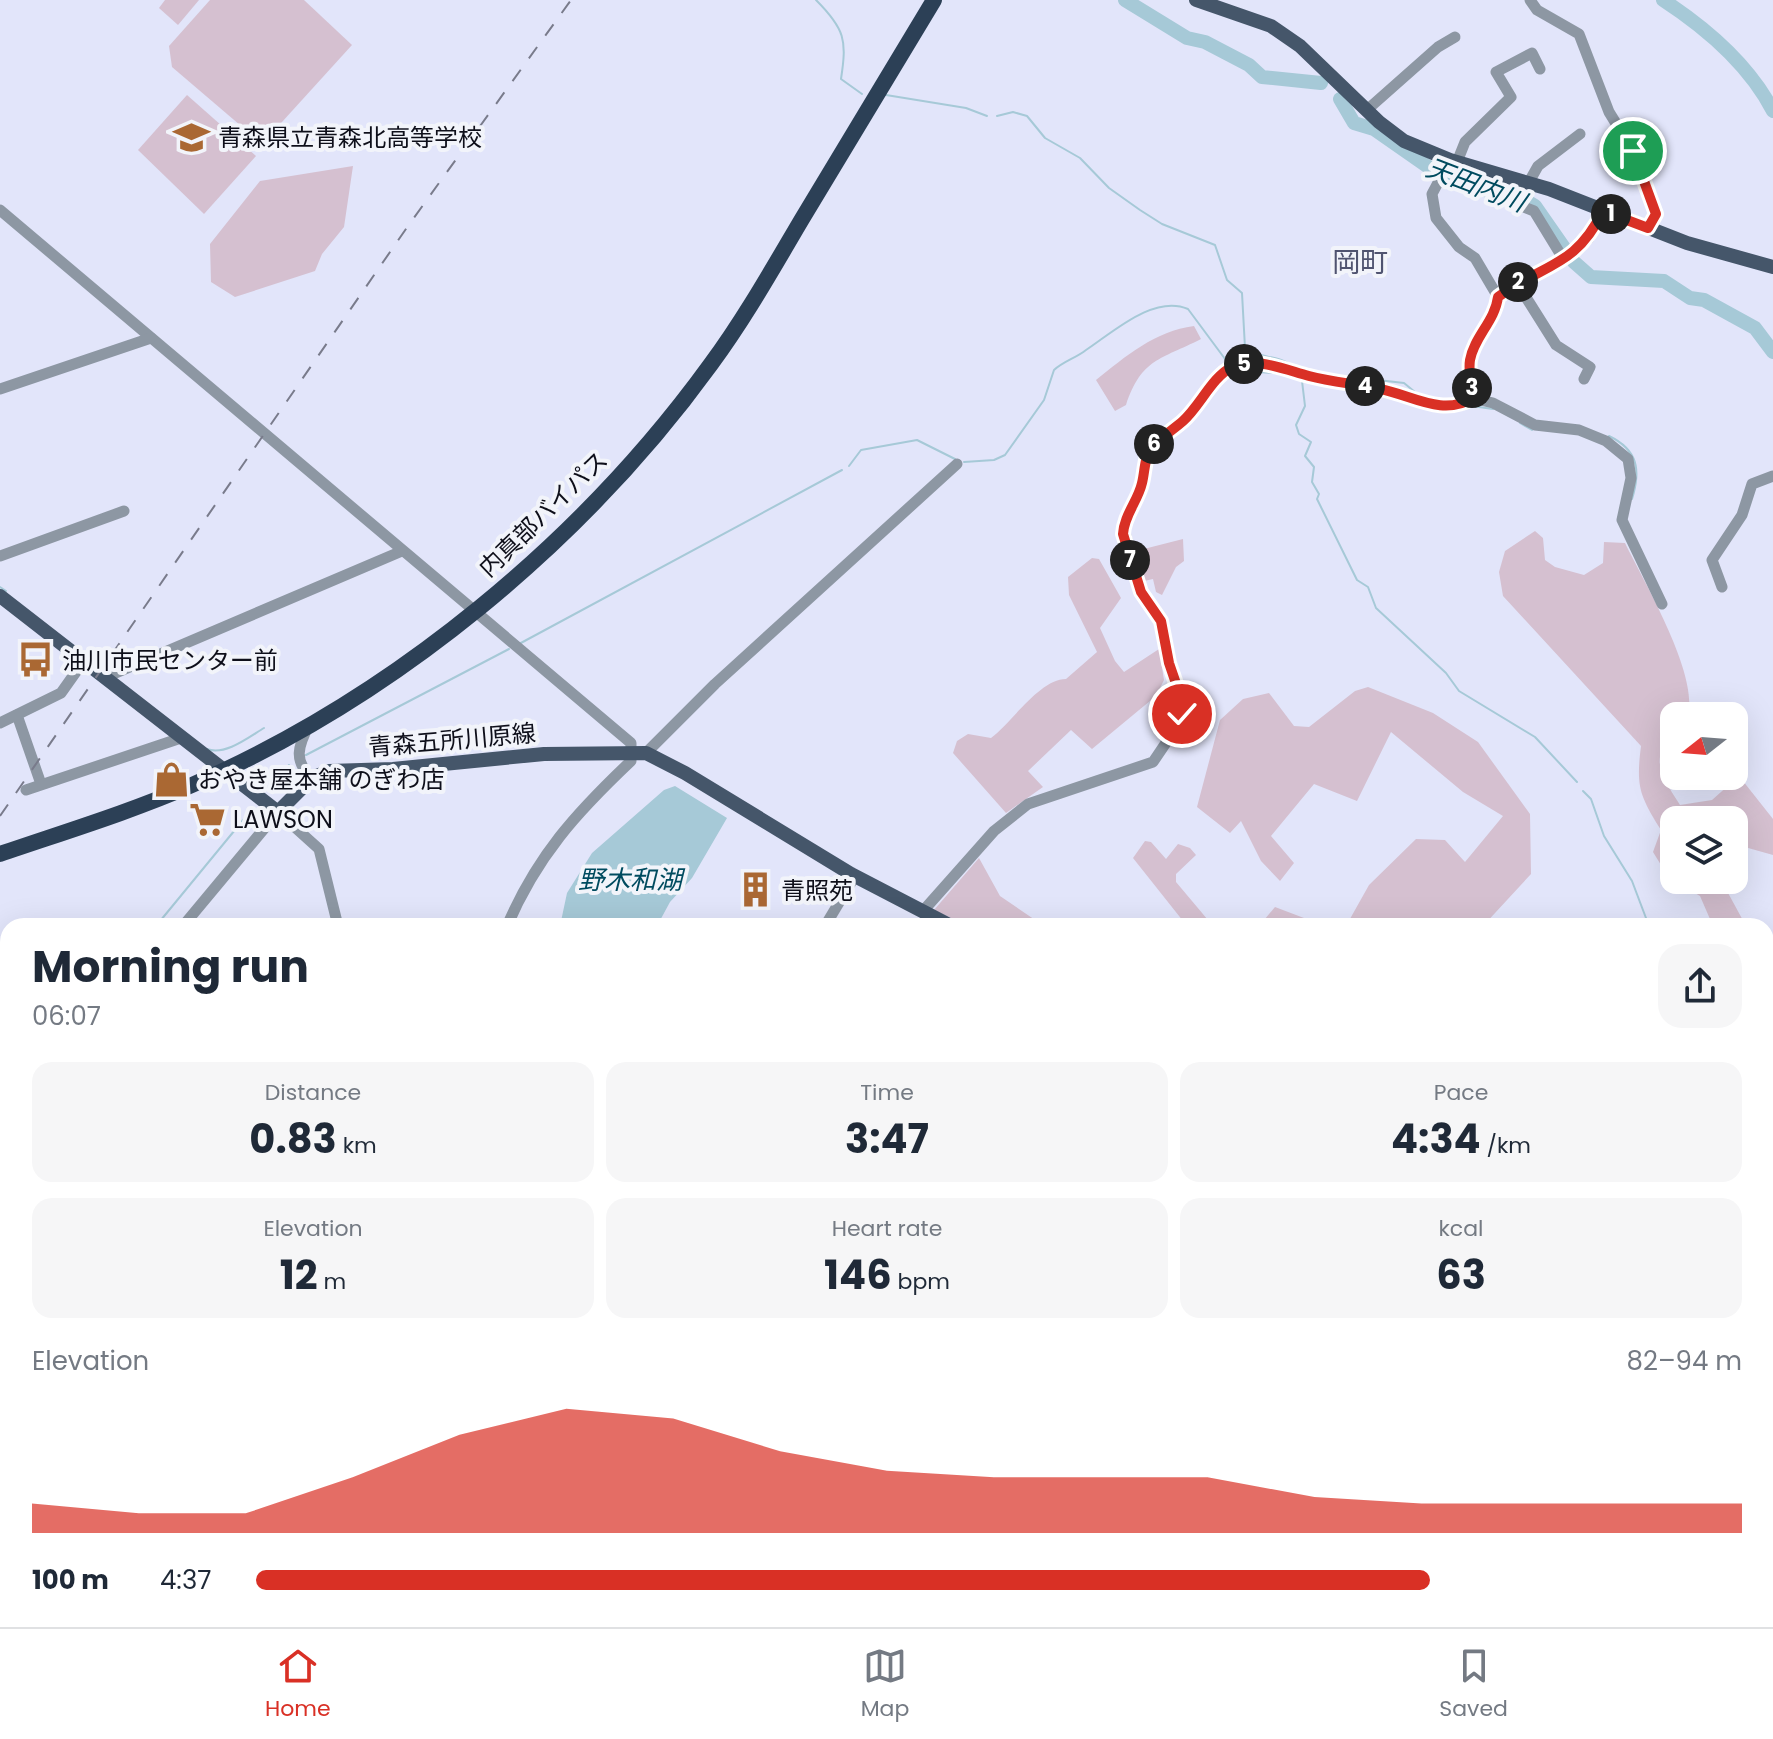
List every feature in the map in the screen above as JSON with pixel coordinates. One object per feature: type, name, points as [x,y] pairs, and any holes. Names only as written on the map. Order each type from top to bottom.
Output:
[{"type":"highway","name":"内真部バイパス","points":[[0,854],[123,813],[223,771],[309,724],[390,672],[474,612],[542,554],[605,492],[712,363],[934,0]]},
{"type":"main road","points":[[1196,0],[1271,26],[1300,46],[1404,141],[1448,168],[1529,182],[1648,228],[1773,267]]},
{"type":"main road","points":[[0,596],[278,812],[312,778]]},
{"type":"main road","name":"青森五所川原線","points":[[312,778],[340,770],[393,769],[544,754],[639,752],[685,773],[855,876],[936,918]]},
{"type":"street","points":[[1530,0],[1537,10],[1579,34],[1609,112],[1633,151],[1656,214],[1648,228]]},
{"type":"street","points":[[1368,109],[1438,47],[1455,37]]},
{"type":"street","points":[[1473,398],[1470,362],[1476,343],[1496,310],[1498,297],[1483,268],[1443,230],[1436,218],[1432,194],[1465,142],[1511,97],[1496,72],[1532,53],[1540,69]]},
{"type":"street","points":[[1529,182],[1538,166],[1580,134]]},
{"type":"street","points":[[1505,200],[1534,211],[1568,257]]},
{"type":"street","points":[[0,210],[593,709],[639,752]]},
{"type":"street","points":[[1498,297],[1517,283],[1568,257],[1589,238],[1603,211]]},
{"type":"street","points":[[1517,283],[1556,345],[1590,367],[1584,379]]},
{"type":"street","points":[[0,389],[151,338]]},
{"type":"street","points":[[923,911],[994,831],[1028,804],[1153,762],[1176,728],[1182,714],[1182,701],[1169,663],[1164,630],[1141,592],[1123,525],[1142,485],[1147,456],[1154,444],[1196,409],[1221,375],[1235,366],[1280,366],[1308,376],[1385,389],[1421,402],[1462,405],[1473,398],[1493,403],[1535,425],[1579,430],[1606,441],[1628,459],[1631,478],[1622,520],[1662,604]]},
{"type":"street","points":[[510,918],[524,886],[576,813],[639,752],[957,464]]},
{"type":"street","points":[[1722,587],[1712,560],[1742,515],[1752,484],[1773,476]]},
{"type":"street","points":[[0,556],[124,511]]},
{"type":"street","points":[[104,678],[402,551]]},
{"type":"street","points":[[0,723],[61,693],[83,662]]},
{"type":"street","points":[[17,715],[41,784]]},
{"type":"street","points":[[309,724],[300,743],[299,756],[303,770],[312,778]]},
{"type":"street","points":[[26,790],[181,738]]},
{"type":"street","points":[[190,918],[278,812],[321,854],[336,918]]},
{"type":"street","points":[[830,918],[855,876]]},
{"type":"shaded area","points":[[165,0],[199,0],[178,25],[159,8]]},
{"type":"shaded area","points":[[210,0],[304,0],[352,45],[262,144],[172,67],[169,46]]},
{"type":"shaded area","points":[[187,95],[256,156],[204,214],[138,150]]},
{"type":"shaded area","points":[[353,166],[344,227],[322,254],[315,271],[235,297],[211,282],[210,244],[260,181]]},
{"type":"shaded area","points":[[1194,326],[1201,339],[1154,362],[1139,378],[1126,405],[1115,411],[1096,380],[1154,339]]},
{"type":"shaded area","points":[[1535,531],[1543,538],[1545,560],[1555,567],[1584,575],[1603,563],[1604,542],[1625,543],[1668,628],[1689,698],[1689,702],[1660,702],[1660,790],[1671,790],[1680,805],[1712,800],[1723,790],[1748,790],[1748,787],[1773,819],[1773,855],[1748,848],[1748,806],[1660,806],[1660,828],[1641,790],[1641,746],[1503,596],[1499,572],[1505,551]]},
{"type":"shaded area","points":[[1183,539],[1184,561],[1176,567],[1162,595],[1156,592],[1153,579],[1140,582],[1132,552]]},
{"type":"shaded area","points":[[1092,558],[1099,559],[1121,598],[1100,628],[1115,661],[1124,672],[1159,649],[1164,680],[1156,696],[1092,749],[1071,730],[1028,771],[1043,787],[1006,813],[953,753],[957,741],[968,734],[991,738],[1037,693],[1056,681],[1066,679],[1097,652],[1069,595],[1068,577]]},
{"type":"shaded area","points":[[1368,687],[1433,713],[1478,742],[1530,814],[1531,874],[1490,918],[1350,918],[1369,885],[1416,839],[1445,840],[1465,862],[1503,816],[1463,792],[1391,732],[1357,801],[1314,784],[1271,836],[1294,863],[1280,881],[1261,861],[1241,821],[1230,833],[1197,807],[1220,720],[1243,699],[1269,693],[1294,726],[1309,727],[1355,691]]},
{"type":"shaded area","points":[[1660,833],[1660,863],[1653,852]]},
{"type":"shaded area","points":[[1145,841],[1151,842],[1166,859],[1178,844],[1190,848],[1196,855],[1176,874],[1176,882],[1206,918],[1181,918],[1133,858]]},
{"type":"shaded area","points":[[979,858],[1000,896],[1032,918],[951,918],[934,910]]},
{"type":"shaded area","points":[[1697,894],[1729,894],[1742,918],[1710,918]]},
{"type":"shaded area","points":[[1275,907],[1304,918],[1266,918]]},
{"type":"water","name":"野木和湖","points":[[675,786],[727,818],[692,878],[670,902],[661,918],[562,918],[567,893],[592,853],[664,790]]},
{"type":"waterway","points":[[816,0],[833,19],[842,36],[844,54],[841,79],[862,94]]},
{"type":"waterway","name":"天田内川","points":[[1125,0],[1187,38],[1205,42],[1249,65],[1262,77],[1321,83]]},
{"type":"waterway","name":"天田内川","points":[[1663,0],[1695,23],[1739,63],[1773,111]]},
{"type":"waterway","points":[[886,95],[966,108],[987,116]]},
{"type":"waterway","name":"天田内川","points":[[1340,99],[1354,123],[1374,129],[1437,173],[1457,175],[1476,188],[1525,200],[1535,206],[1574,262],[1591,277],[1664,281],[1690,298],[1704,300],[1755,328],[1773,352]]},
{"type":"waterway","points":[[997,116],[1013,112],[1027,116],[1045,138],[1080,158],[1109,188],[1140,210],[1162,224],[1215,245],[1227,280],[1242,293],[1245,348],[1288,363]]},
{"type":"waterway","points":[[964,462],[994,460],[1005,455],[1044,400],[1054,370],[1148,311],[1175,306],[1188,309],[1228,363]]},
{"type":"waterway","points":[[1258,372],[1287,374],[1302,381],[1305,406],[1296,425],[1299,434],[1311,442],[1305,456],[1314,467],[1312,482],[1319,494],[1317,499],[1357,580],[1368,587],[1376,608],[1446,673],[1459,691],[1535,737],[1577,782]]},
{"type":"waterway","points":[[1334,375],[1404,383],[1421,397]]},
{"type":"waterway","points":[[1472,406],[1493,409]]},
{"type":"waterway","points":[[1520,423],[1532,430]]},
{"type":"waterway","points":[[1609,436],[1626,448],[1635,462],[1632,499]]},
{"type":"waterway","points":[[849,466],[861,450],[917,440],[955,459]]},
{"type":"waterway","points":[[519,644],[842,470]]},
{"type":"waterway","points":[[0,587],[6,591]]},
{"type":"waterway","points":[[306,755],[509,649]]},
{"type":"waterway","points":[[207,749],[229,748],[264,728]]},
{"type":"waterway","points":[[267,789],[289,765]]},
{"type":"waterway","points":[[1583,791],[1591,799],[1604,836],[1632,881],[1646,918]]},
{"type":"waterway","points":[[163,918],[253,808]]},
{"type":"railway","points":[[0,816],[408,226],[571,0]]},
{"type":"place","name":"青森県立青森北高等学校","points":[[192,137]]},
{"type":"place","name":"油川市民センター前","points":[[36,660]]},
{"type":"place","name":"おやき屋本舗 のぎわ店","points":[[172,779]]},
{"type":"place","name":"LAWSON","points":[[207,819]]},
{"type":"place","name":"青照苑","points":[[755,890]]},
{"type":"district","name":"岡町","points":[[1360,262]]},
{"type":"route","points":[[1182,714],[1182,701],[1169,663],[1164,630],[1141,592],[1123,534],[1123,525],[1142,485],[1147,456],[1154,444],[1196,409],[1221,375],[1235,366],[1249,364],[1280,366],[1308,376],[1385,389],[1421,402],[1462,405],[1473,398],[1470,362],[1476,343],[1496,310],[1498,297],[1517,283],[1573,253],[1589,238],[1603,211],[1648,228],[1656,214],[1633,151]]}]
